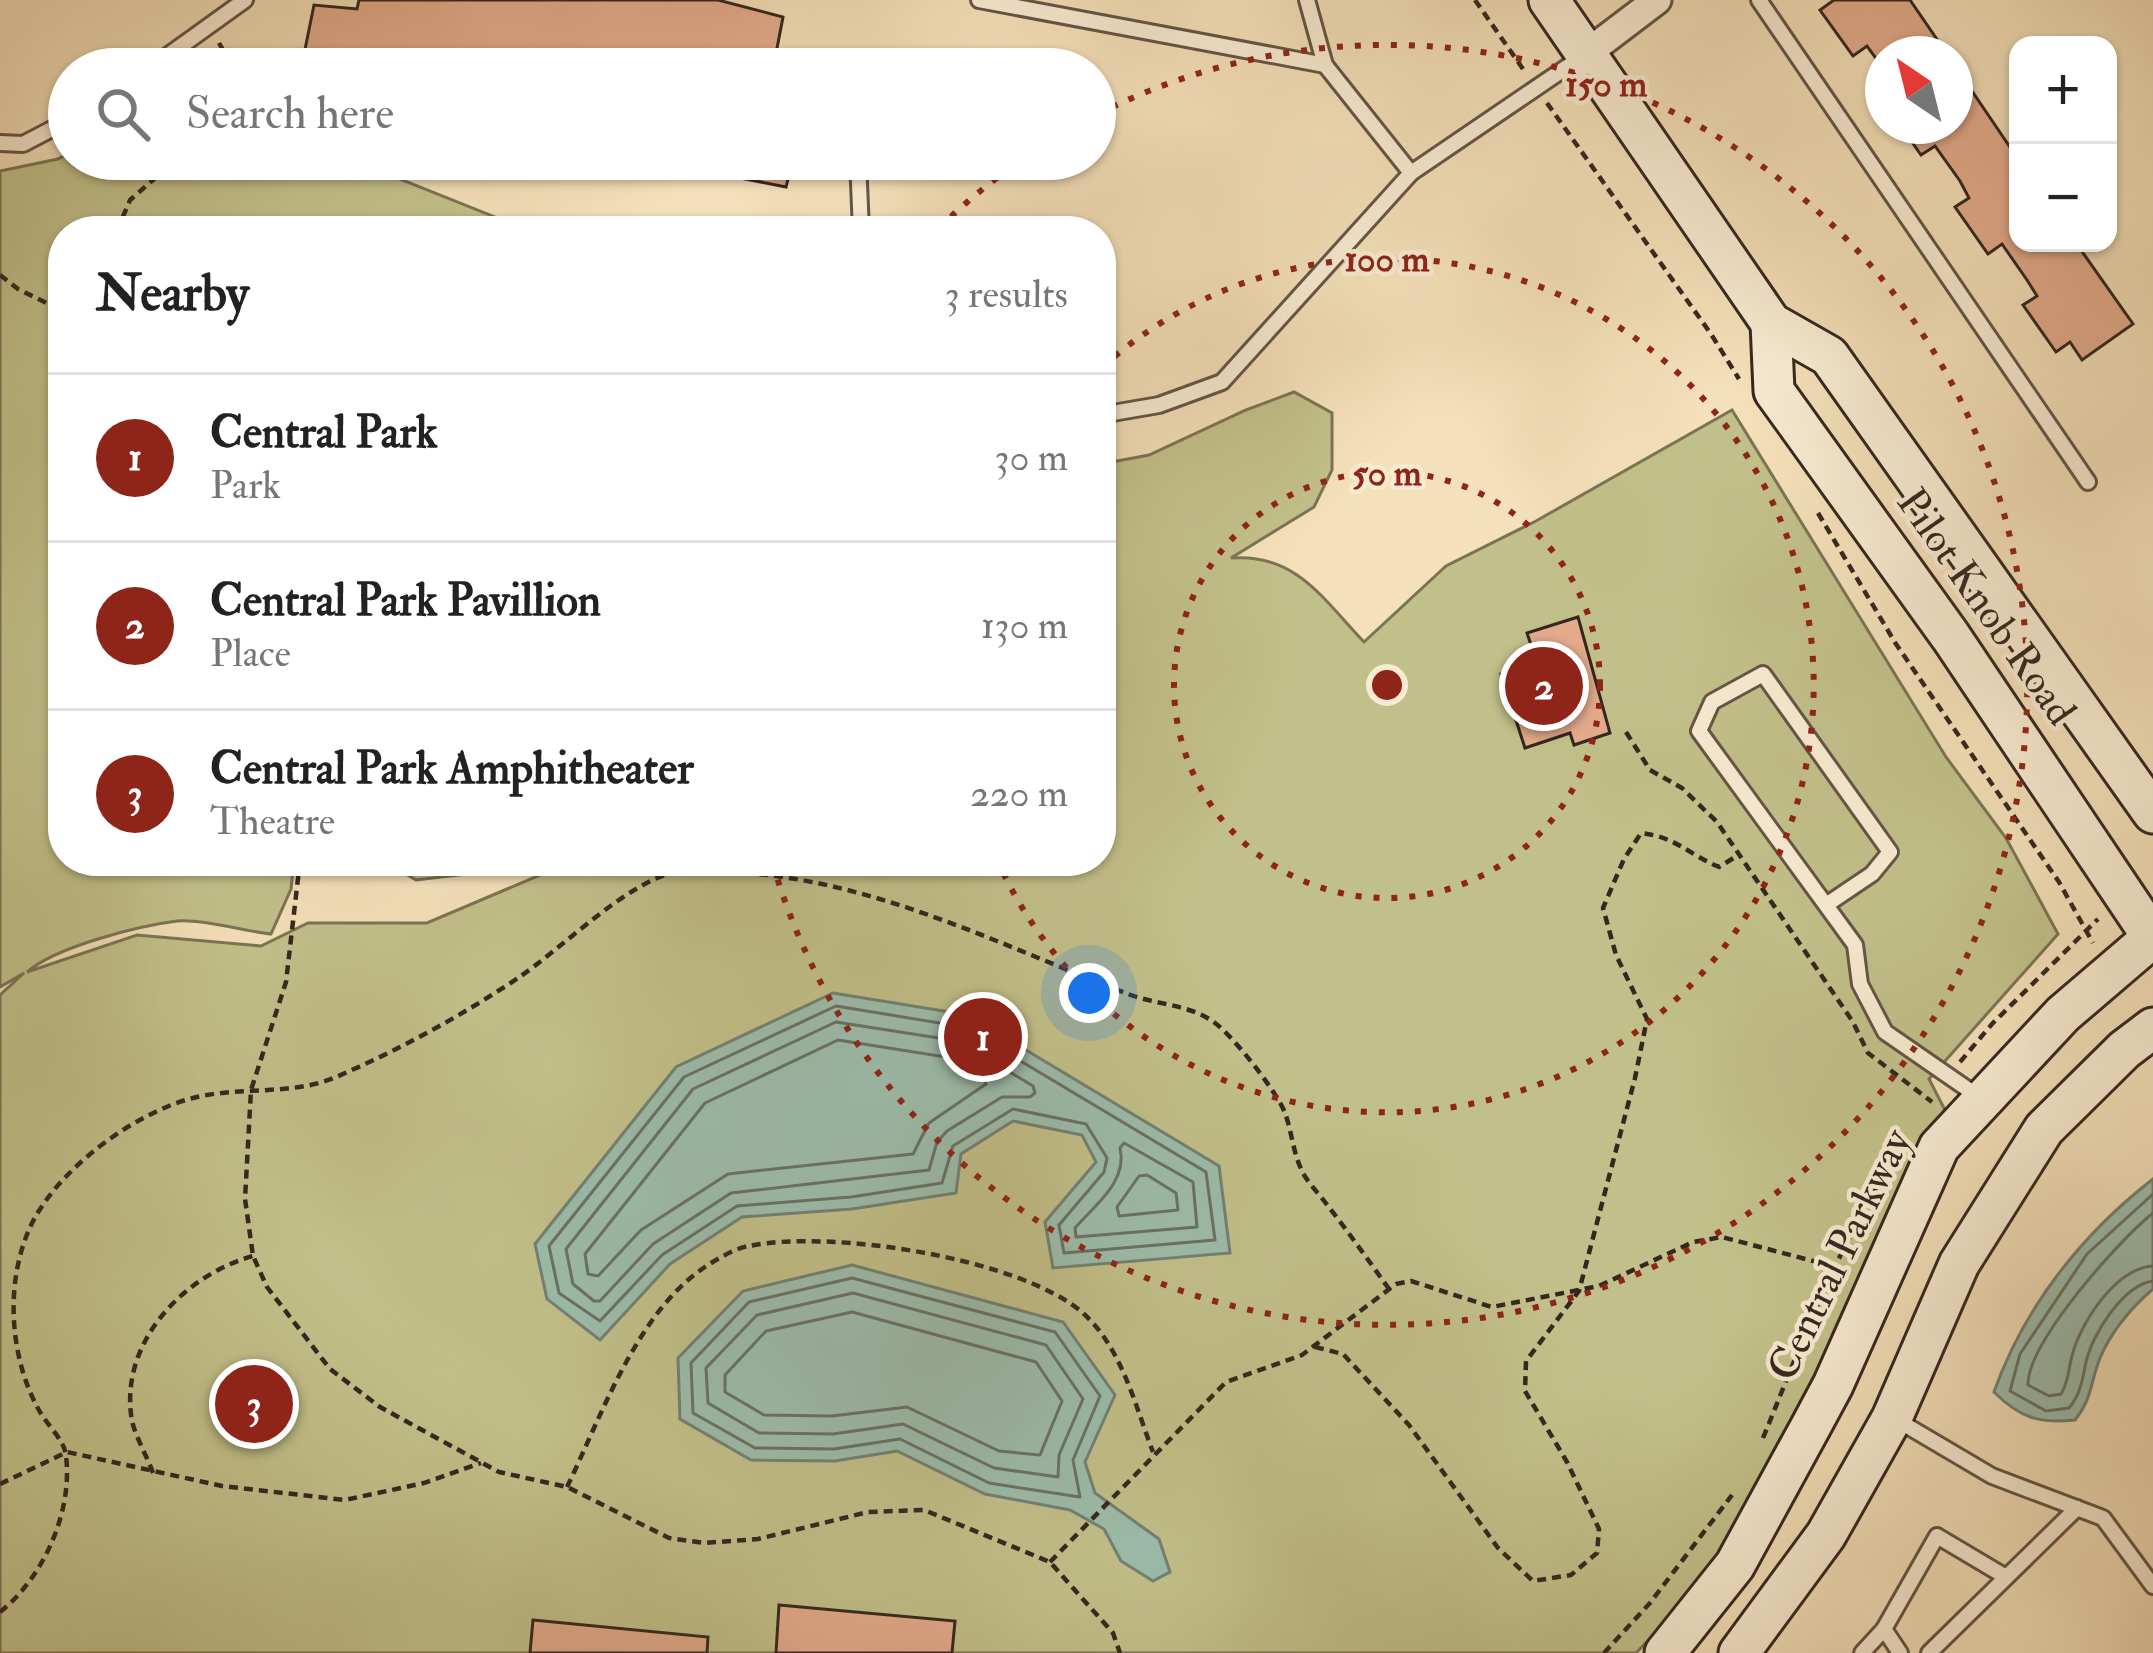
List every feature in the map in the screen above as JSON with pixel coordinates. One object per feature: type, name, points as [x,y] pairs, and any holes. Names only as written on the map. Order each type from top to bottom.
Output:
[{"type":"main road","name":"Pilot Knob Road","points":[[1549,0],[1771,323],[1829,356],[2153,813]]},
{"type":"main road","name":"Pilot Knob Road","points":[[1771,323],[1774,391],[1952,637],[2153,937]]},
{"type":"main road","name":"Central Parkway","points":[[1665,1653],[1736,1565],[1833,1385],[1939,1147],[2063,1014],[2153,937]]},
{"type":"main road","points":[[1739,1653],[1826,1534],[1892,1418],[1959,1264],[2044,1129],[2153,1028]]},
{"type":"street","points":[[1586,54],[1657,0]]},
{"type":"lane","points":[[178,48],[245,0]]},
{"type":"lane","points":[[980,0],[1324,65]]},
{"type":"lane","points":[[1307,0],[1324,65],[1411,173]]},
{"type":"lane","points":[[1759,0],[2088,482]]},
{"type":"lane","points":[[1116,413],[1159,405],[1222,382],[1411,173],[1586,54]]},
{"type":"lane","points":[[0,143],[23,144],[48,131]]},
{"type":"lane","points":[[859,180],[860,216]]},
{"type":"lane","points":[[1826,905],[1872,874],[1889,852],[1763,674],[1712,702],[1699,731],[1855,945],[1860,984],[1885,1032],[1983,1100]]},
{"type":"lane","points":[[1892,1418],[1991,1476],[2103,1518],[2153,1586]]},
{"type":"lane","points":[[1929,1653],[2077,1508]]},
{"type":"lane","points":[[1862,1653],[1884,1629],[1937,1535],[2006,1577]]},
{"type":"lane","points":[[1884,1629],[1900,1653]]},
{"type":"path","points":[[219,43],[222,48]]},
{"type":"path","points":[[123,216],[130,200],[153,180]]},
{"type":"path","points":[[0,275],[48,304]]},
{"type":"path","points":[[1626,732],[1650,770],[1682,788],[1717,822],[1853,1022],[1868,1053],[1932,1102]]},
{"type":"path","points":[[1315,1347],[1343,1354],[1396,1411],[1498,1548],[1533,1581],[1570,1575],[1597,1553],[1599,1529],[1525,1391],[1526,1361],[1579,1291],[1646,1019],[1616,955],[1604,908],[1624,859],[1641,833],[1670,836],[1698,858],[1719,867],[1740,854]]},
{"type":"path","points":[[298,876],[286,982],[251,1090],[245,1199],[253,1256],[267,1287],[330,1369],[380,1407],[500,1472],[567,1486],[669,1538],[704,1543],[758,1539],[868,1512],[924,1510],[1050,1562],[1113,1633],[1120,1653]]},
{"type":"path","points":[[0,1612],[34,1576],[57,1535],[67,1452],[39,1410],[23,1374],[15,1334],[15,1290],[28,1232],[48,1198],[90,1154],[149,1114],[194,1097],[327,1081],[394,1052],[518,978],[636,890],[664,876]]},
{"type":"path","points":[[764,876],[848,889],[1145,1001],[1187,1009],[1217,1024],[1284,1109],[1304,1175],[1389,1289]]},
{"type":"path","points":[[1050,1562],[1226,1382],[1315,1347],[1389,1289],[1411,1281],[1492,1307],[1599,1286],[1693,1242],[1723,1237],[1834,1267]]},
{"type":"path","points":[[567,1486],[642,1333],[685,1284],[707,1265],[746,1246],[803,1241],[886,1246],[989,1269],[1042,1288],[1082,1312],[1112,1347],[1154,1453]]},
{"type":"path","points":[[154,1472],[132,1422],[131,1380],[144,1344],[197,1278],[253,1256]]},
{"type":"path","points":[[0,1484],[67,1452],[299,1498],[345,1500],[424,1484],[482,1463]]},
{"type":"shaded area","points":[[48,161],[48,180],[402,180],[492,216],[48,216],[48,876],[292,876],[271,934],[177,921],[77,946],[27,972],[137,935],[261,946],[308,923],[427,923],[538,876],[1116,876],[1116,461],[1149,455],[1294,392],[1332,413],[1332,470],[1314,507],[1231,558],[1254,558],[1291,571],[1321,595],[1364,642],[1446,566],[1732,410],[1946,757],[2006,838],[2058,934],[1929,1079],[1946,1112],[1889,1209],[1762,1494],[1689,1598],[1636,1653],[0,1653],[0,995],[24,973],[0,987],[0,171]]},
{"type":"water","points":[[833,993],[968,1015],[1219,1166],[1230,1253],[1053,1268],[1045,1222],[1096,1162],[1082,1135],[1013,1121],[961,1154],[956,1193],[852,1209],[742,1217],[670,1264],[600,1340],[547,1299],[535,1244],[676,1067]]},
{"type":"water","points":[[2153,1179],[2153,1289],[2110,1338],[2085,1404],[2075,1420],[2041,1420],[2013,1408],[1994,1392],[2039,1302],[2079,1248]]},
{"type":"water","points":[[852,1265],[1063,1322],[1115,1395],[1085,1462],[1095,1493],[1159,1539],[1170,1572],[1153,1581],[1121,1561],[1104,1529],[1070,1510],[985,1494],[897,1451],[835,1461],[751,1460],[680,1419],[678,1358],[743,1291]]},
{"type":"building","points":[[359,0],[718,0],[783,17],[777,48],[305,48],[314,5],[357,9]]},
{"type":"building","points":[[1834,0],[1910,0],[1935,36],[1865,36],[1865,47],[1853,56],[1820,10]]},
{"type":"building","points":[[1973,93],[2009,146],[2009,252],[2082,252],[2133,324],[2082,360],[2070,342],[2056,352],[2023,305],[2037,296],[2002,244],[1988,254],[1955,207],[1969,198],[1960,181],[1935,146],[1921,155],[1913,144],[1973,144]]},
{"type":"building","points":[[751,180],[788,180],[786,187]]},
{"type":"building","points":[[1578,617],[1610,733],[1574,745],[1570,733],[1525,748],[1501,674],[1537,663],[1527,633]]},
{"type":"building","points":[[779,1605],[955,1621],[952,1653],[776,1653]]},
{"type":"building","points":[[533,1620],[708,1637],[707,1653],[530,1653]]},
{"type":"place","name":"Central Park Pavillion","points":[[1544,686]]},
{"type":"place","name":"Central Park","points":[[983,1037]]},
{"type":"place","name":"Central Park Amphitheater","points":[[254,1404]]}]
